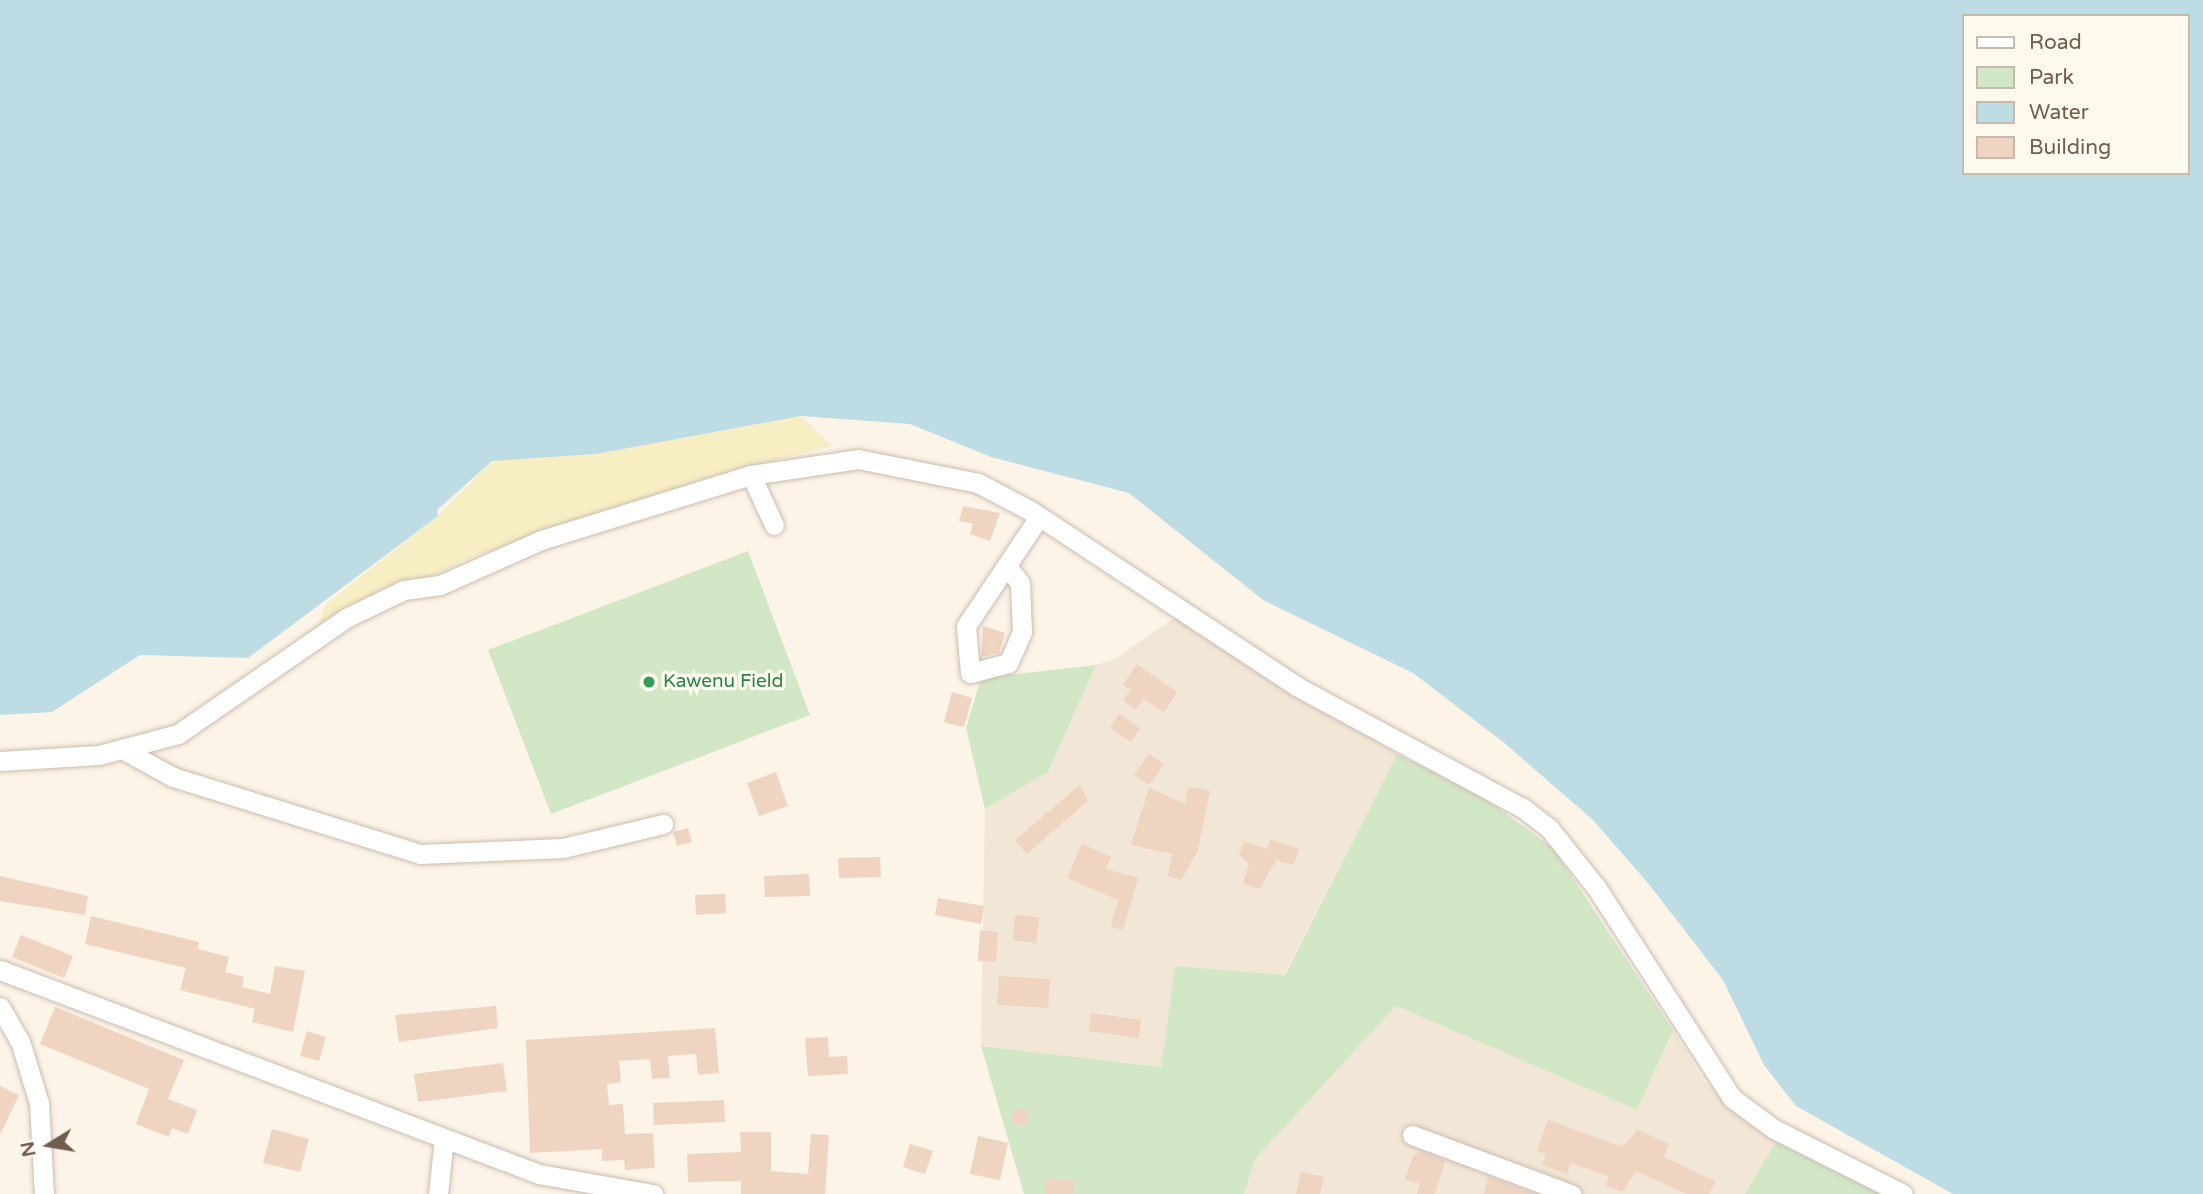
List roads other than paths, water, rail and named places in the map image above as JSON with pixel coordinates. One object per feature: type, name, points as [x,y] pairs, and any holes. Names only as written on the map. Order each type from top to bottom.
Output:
[{"type":"street","points":[[0,761],[121,749],[178,734],[346,618],[404,590],[440,584],[541,540],[751,475],[858,459],[978,483],[1039,517],[1296,686],[1485,785],[1549,828],[1596,887],[1732,1098],[1774,1129],[1903,1194]]},
{"type":"street","points":[[751,475],[774,525]]},
{"type":"street","points":[[1007,566],[1020,583],[1022,632],[1008,663],[970,673],[966,626],[1039,517]]},
{"type":"street","points":[[121,749],[173,777],[420,854],[564,848],[663,824]]},
{"type":"street","points":[[0,970],[539,1174],[653,1194]]},
{"type":"street","points":[[0,1007],[20,1041],[39,1103],[44,1194]]},
{"type":"street","points":[[1412,1135],[1572,1194]]},
{"type":"street","points":[[439,1194],[444,1138]]},
{"type":"water","points":[[0,0],[2203,0],[2203,1194],[1953,1194],[1796,1106],[1764,1065],[1723,980],[1648,883],[1593,820],[1502,741],[1413,673],[1263,600],[1129,493],[991,457],[910,424],[801,416],[596,454],[492,461],[437,510],[438,516],[248,658],[140,655],[52,712],[0,715]]},
{"type":"place","name":"Kawenu Field","points":[[649,682]]}]
